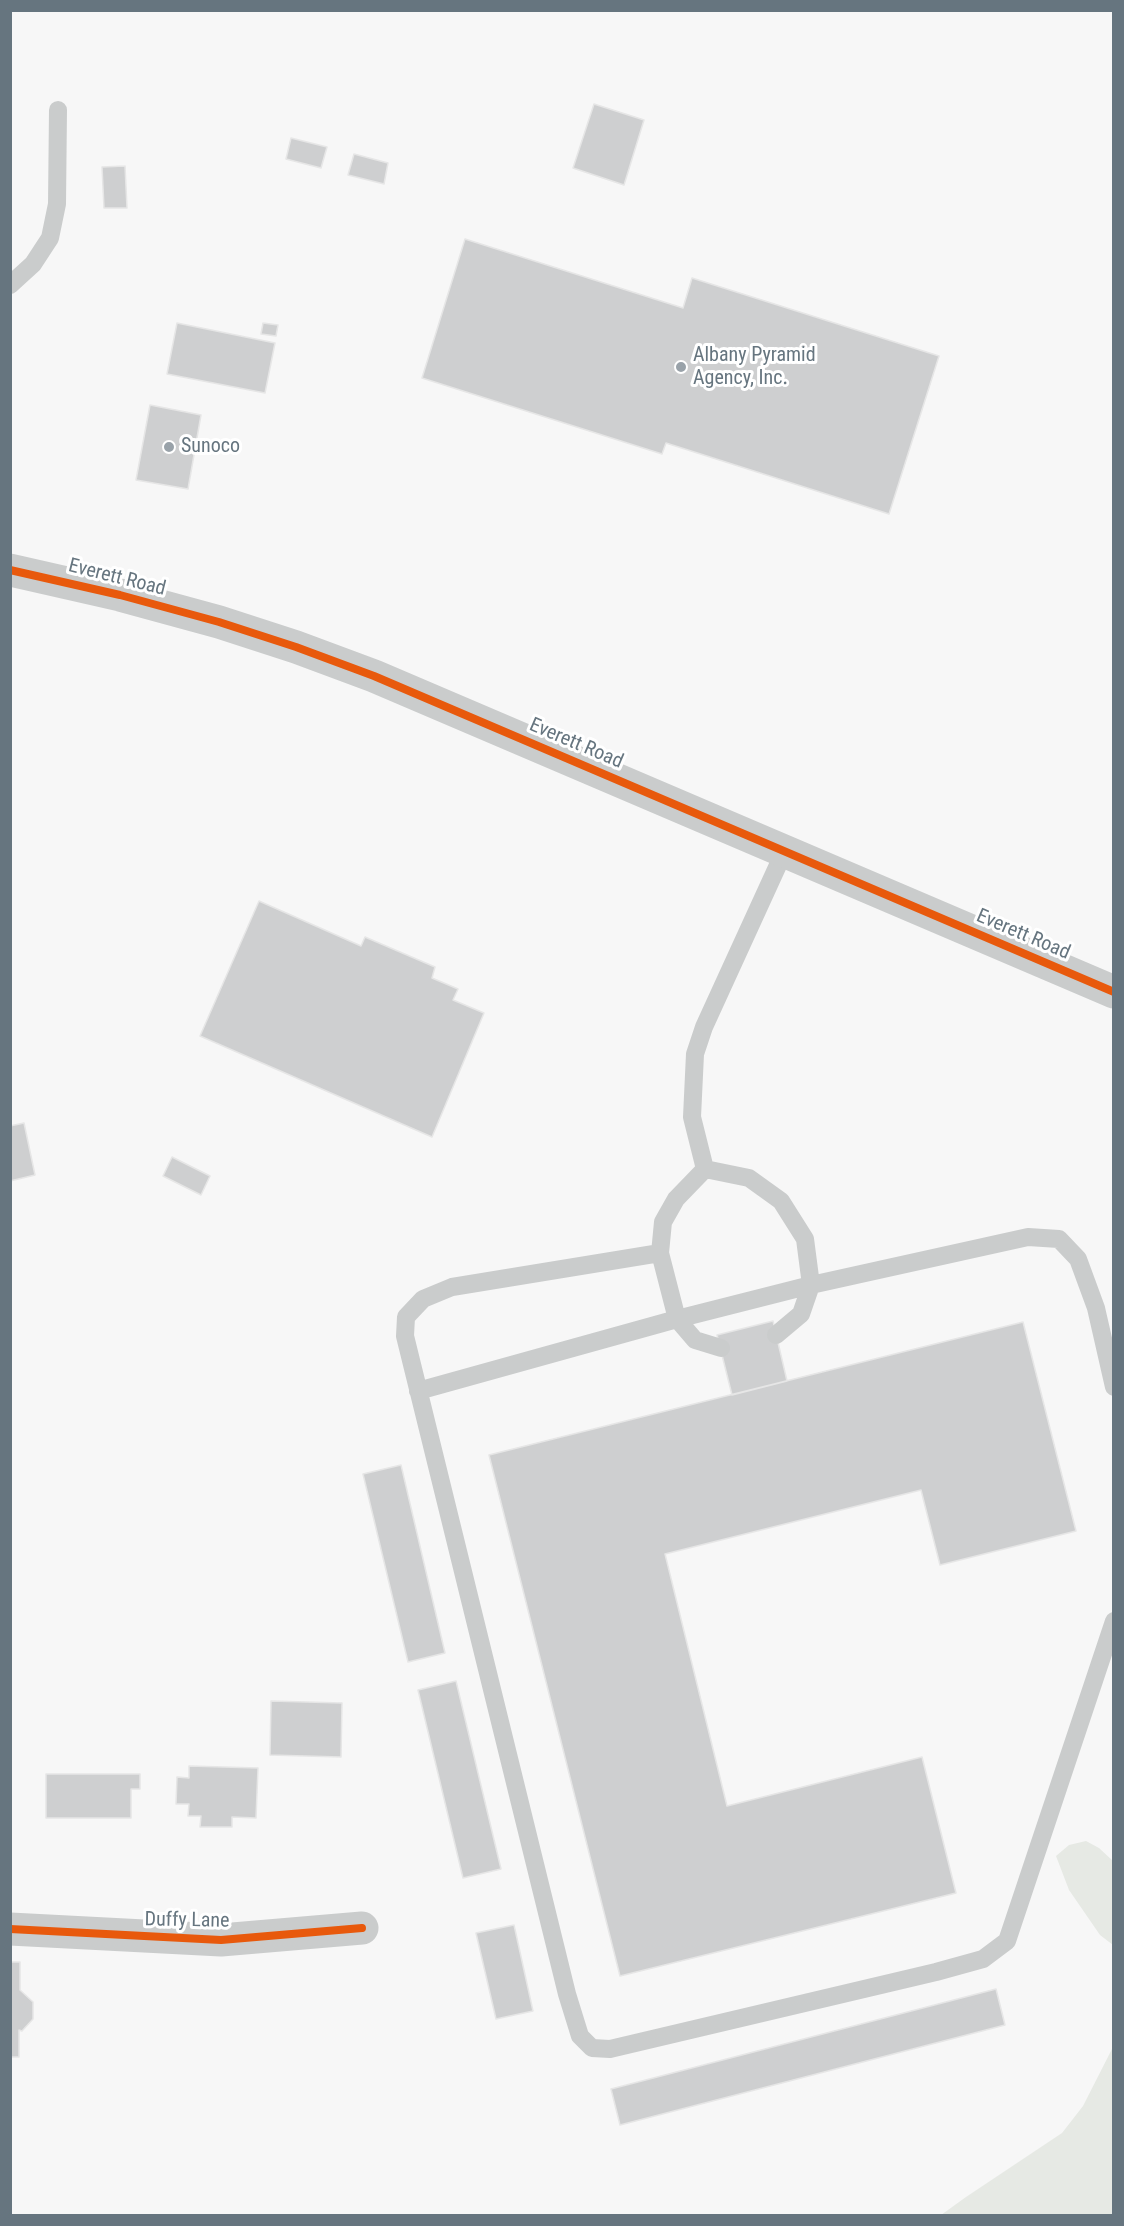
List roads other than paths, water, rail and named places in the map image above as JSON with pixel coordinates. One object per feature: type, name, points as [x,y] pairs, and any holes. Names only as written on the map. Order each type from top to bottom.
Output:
[{"type":"street","name":"Everett Road","points":[[10,570],[56,579],[168,608],[296,647],[375,676],[1113,992]]},
{"type":"street","name":"Duffy Lane","points":[[10,1929],[221,1940],[362,1928]]},
{"type":"lane","points":[[10,285],[42,252],[55,222],[58,110]]},
{"type":"lane","points":[[705,1169],[692,1117],[695,1054],[704,1027],[784,852]]},
{"type":"lane","points":[[705,1169],[676,1198],[663,1222],[660,1253],[677,1319],[695,1340],[721,1348]]},
{"type":"lane","points":[[705,1169],[749,1178],[781,1201],[805,1239],[811,1285],[801,1314],[776,1335]]},
{"type":"lane","points":[[418,1391],[677,1319],[811,1285],[1028,1237],[1059,1239],[1078,1259],[1096,1308],[1113,1387]]},
{"type":"lane","points":[[660,1253],[452,1287],[423,1299],[406,1317],[405,1336],[418,1391],[567,1994],[580,2036],[592,2048],[610,2049],[945,1969],[983,1959],[1006,1941],[1113,1621]]},
{"type":"place","name":"Albany Pyramid Agency, Inc.","points":[[681,367]]},
{"type":"place","name":"Sunoco","points":[[169,447]]}]
